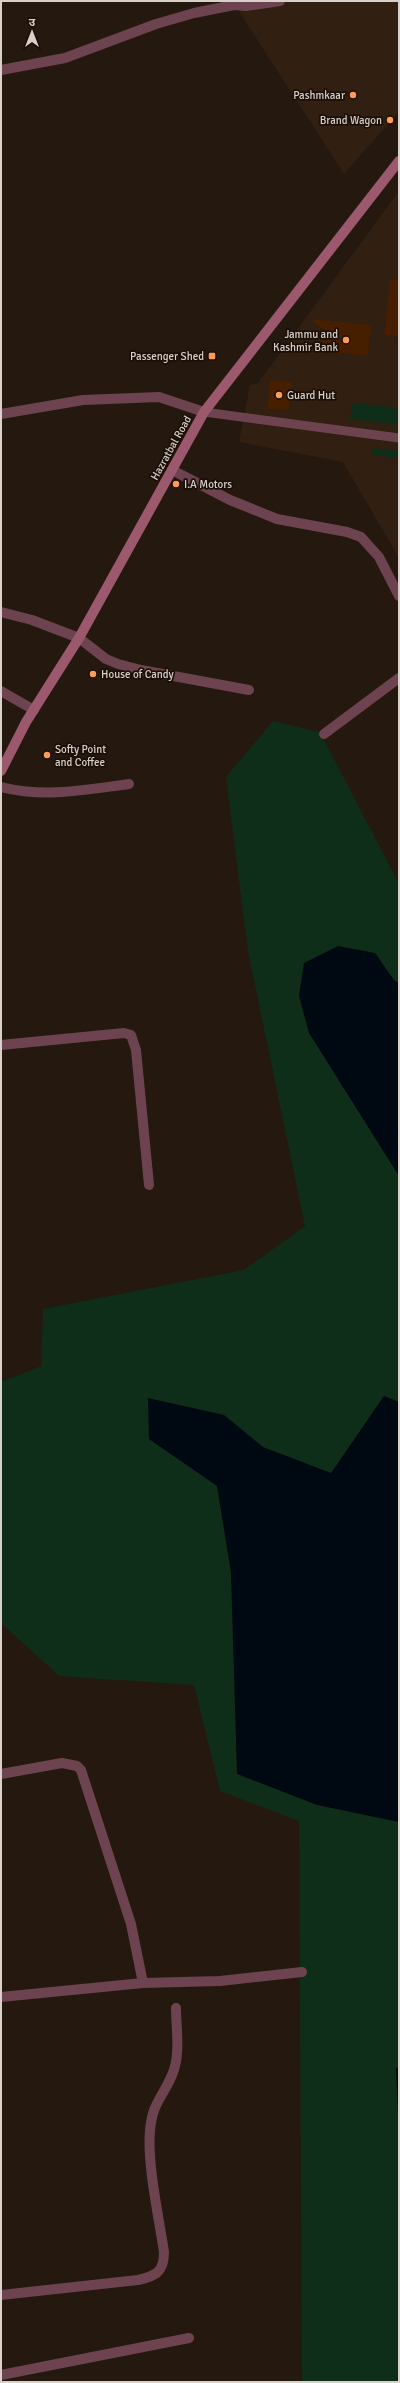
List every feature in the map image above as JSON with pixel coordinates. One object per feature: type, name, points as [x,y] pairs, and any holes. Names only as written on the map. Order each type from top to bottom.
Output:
[{"type":"main road","name":"Hazratbal Road","points":[[1,771],[34,710],[79,638],[204,412],[399,161]]},
{"type":"street","points":[[1,70],[65,58],[156,24],[194,13],[234,5],[280,1]]},
{"type":"street","points":[[1,414],[83,400],[159,397],[204,412]]},
{"type":"street","points":[[172,470],[230,500],[277,519],[347,532],[361,537],[379,557],[399,596]]},
{"type":"street","points":[[1,612],[32,620],[79,638],[106,659],[118,664],[141,670],[249,690]]},
{"type":"street","points":[[324,734],[399,678]]},
{"type":"street","points":[[1,691],[34,710]]},
{"type":"street","points":[[1,787],[34,794],[61,794],[129,784]]},
{"type":"street","points":[[1,1045],[124,1033],[131,1035],[136,1050],[149,1185]]},
{"type":"street","points":[[1,1774],[62,1763],[77,1766],[80,1770],[131,1924],[143,1983]]},
{"type":"street","points":[[1,1997],[143,1983],[220,1981],[302,1972]]},
{"type":"street","points":[[1,2295],[138,2280],[153,2277],[161,2272],[164,2264],[164,2252],[150,2153],[150,2131],[156,2105],[172,2075],[175,2064],[176,2008]]},
{"type":"street","points":[[1,2375],[189,2338]]},
{"type":"lane","points":[[204,412],[399,438]]},
{"type":"shaded area","points":[[237,1],[399,1],[399,112],[344,174],[240,13]]},
{"type":"shaded area","points":[[399,191],[399,558],[343,462],[239,442],[250,385],[258,383]]},
{"type":"shaded area","points":[[338,946],[375,953],[394,980],[399,983],[399,1176],[309,1033],[299,996],[304,963]]},
{"type":"shaded area","points":[[384,1396],[399,1402],[399,1822],[317,1805],[237,1774],[231,1573],[217,1486],[149,1439],[148,1398],[224,1415],[263,1447],[331,1473]]},
{"type":"shaded area","points":[[399,2067],[399,2139],[396,2068]]},
{"type":"green space","points":[[352,403],[399,408],[399,425],[350,419]]},
{"type":"green space","points":[[371,448],[399,451],[399,458],[373,455]]},
{"type":"green space","points":[[273,721],[320,732],[399,884],[399,2382],[302,2382],[299,1821],[220,1791],[194,1685],[59,1676],[1,1623],[1,1382],[41,1366],[43,1309],[244,1270],[305,1226],[248,951],[226,777]]},
{"type":"building","points":[[390,280],[399,280],[399,337],[384,335]]},
{"type":"building","name":"Jammu and Kashmir Bank","points":[[311,319],[371,325],[368,356],[321,351],[323,330]]},
{"type":"building","name":"Guard Hut","points":[[270,380],[292,382],[289,410],[267,409]]},
{"type":"place","name":"Pashmkaar","points":[[353,95]]},
{"type":"place","name":"Brand Wagon","points":[[390,120]]},
{"type":"place","name":"Jammu and Kashmir Bank","points":[[346,340]]},
{"type":"place","name":"Passenger Shed","points":[[212,356]]},
{"type":"place","name":"Guard Hut","points":[[279,395]]},
{"type":"place","name":"I.A Motors","points":[[176,484]]},
{"type":"place","name":"House of Candy","points":[[93,674]]},
{"type":"place","name":"Softy Point and Coffee","points":[[47,755]]}]
